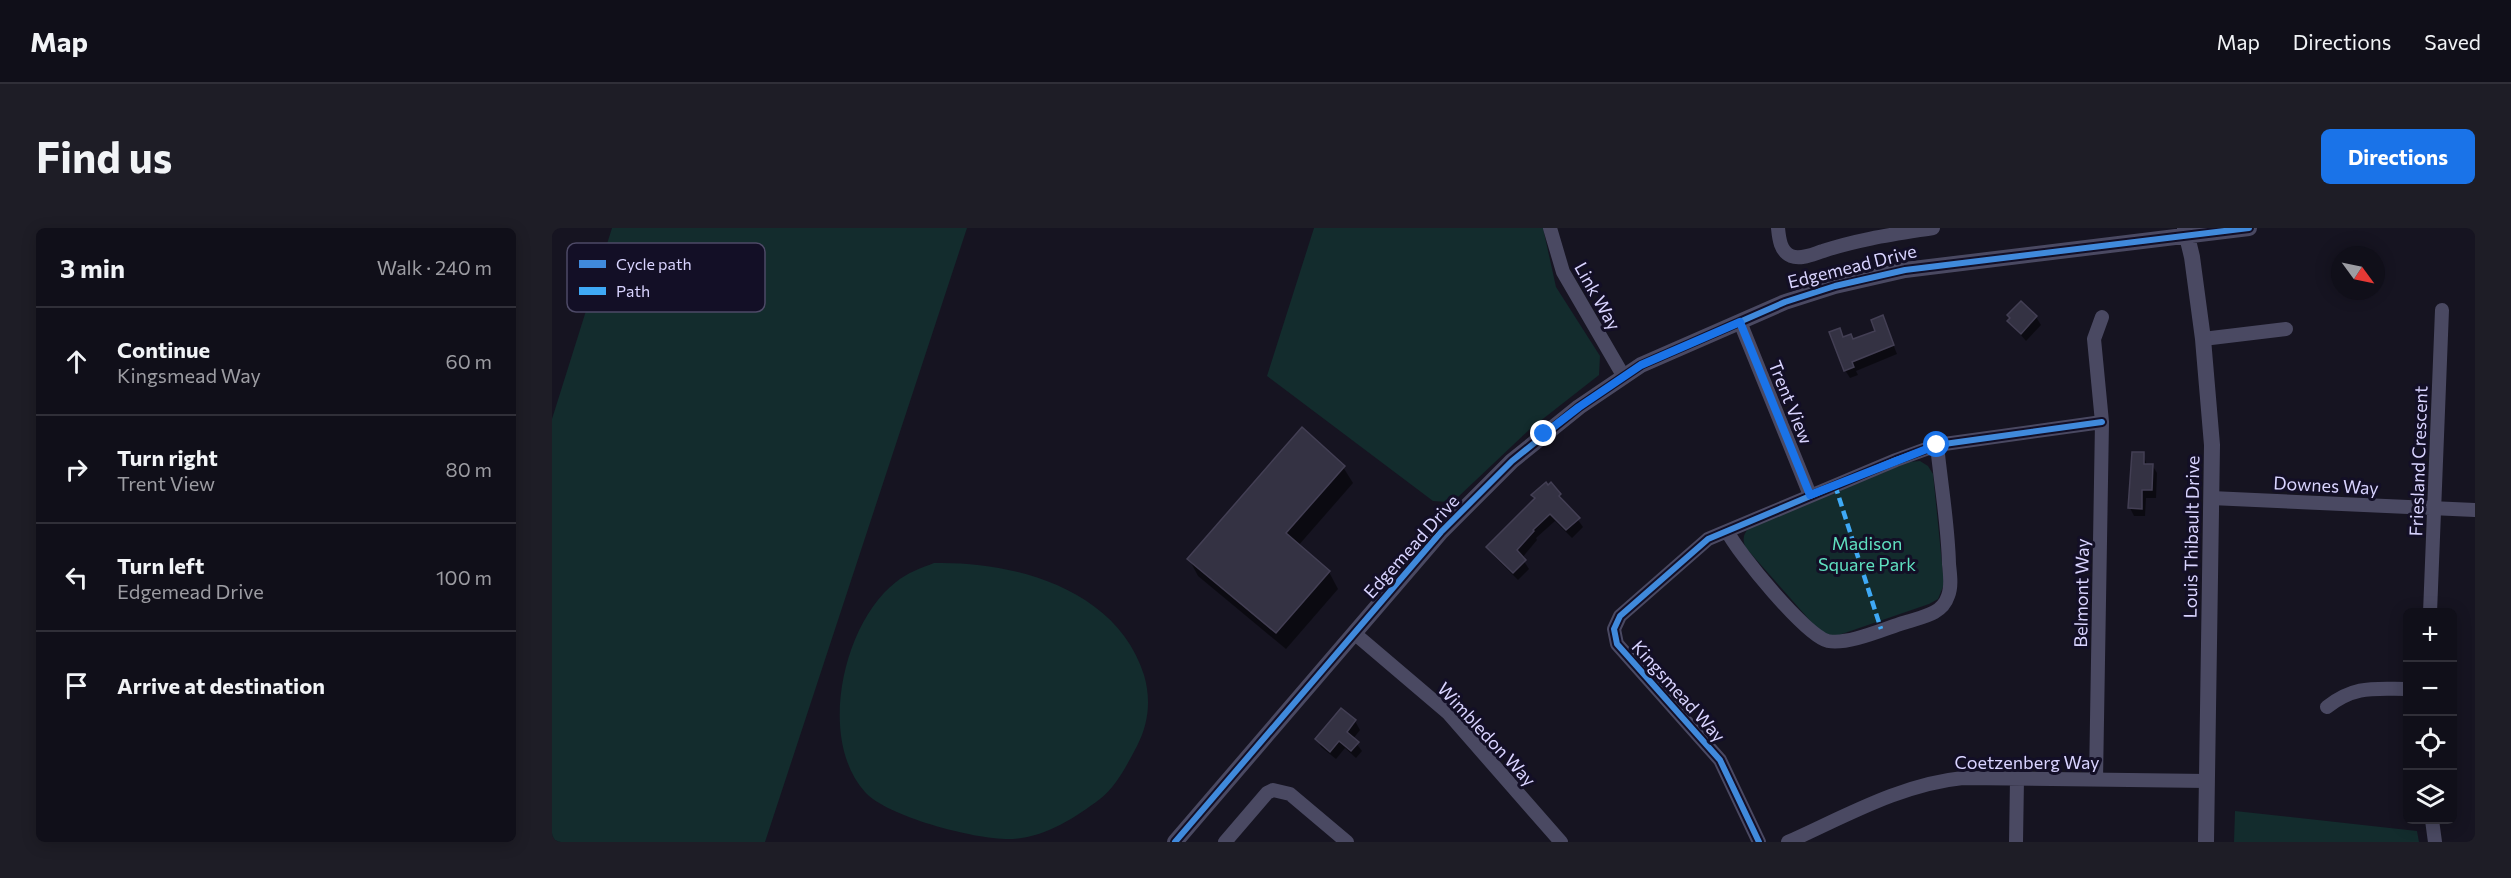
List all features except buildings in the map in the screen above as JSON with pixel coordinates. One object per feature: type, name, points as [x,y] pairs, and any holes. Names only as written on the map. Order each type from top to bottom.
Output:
[{"type":"street","name":"Link Way","points":[[1550,228],[1563,272],[1624,377]]},
{"type":"street","points":[[1778,228],[1783,249],[1791,256],[1804,257],[1846,243],[1933,228]]},
{"type":"street","name":"Edgemead Drive","points":[[1175,842],[1441,532],[1512,461],[1579,407],[1641,365],[1785,302],[1835,286],[1905,270],[2075,251],[2186,231],[2248,228]]},
{"type":"street","name":"Louis Thibault Drive","points":[[2186,231],[2192,257],[2203,339],[2212,445],[2206,842]]},
{"type":"street","name":"Friesland Crescent","points":[[2430,608],[2442,310]]},
{"type":"street","name":"Belmont Way","points":[[2096,780],[2102,407],[2094,339],[2102,317]]},
{"type":"street","name":"Trent View","points":[[1740,322],[1810,495]]},
{"type":"street","points":[[2203,339],[2286,328]]},
{"type":"street","name":"Kingsmead Way","points":[[1759,842],[1720,760],[1617,644],[1614,629],[1620,615],[1708,539],[1810,495],[1937,445],[2102,422]]},
{"type":"street","points":[[1727,531],[1733,542],[1802,622],[1827,641],[1842,642],[1928,615],[1945,604],[1950,592],[1949,542],[1937,445]]},
{"type":"street","name":"Downes Way","points":[[2211,498],[2475,510]]},
{"type":"street","name":"Wimbledon Way","points":[[1354,633],[1448,713],[1561,842]]},
{"type":"street","points":[[2327,707],[2345,694],[2363,688],[2403,689]]},
{"type":"street","name":"Coetzenberg Way","points":[[1788,842],[1905,790],[1935,781],[1963,778],[2207,781]]},
{"type":"street","points":[[2016,842],[2017,779]]},
{"type":"street","points":[[1226,842],[1268,793],[1274,790],[1290,794],[1347,842]]},
{"type":"street","points":[[2433,824],[2435,842]]},
{"type":"green space","points":[[612,228],[967,228],[765,842],[552,842],[552,419],[586,312],[765,312],[765,243],[607,243]]},
{"type":"green space","points":[[1314,228],[1543,228],[1556,287],[1600,356],[1599,375],[1530,429],[1458,497],[1448,502],[1433,501],[1267,376]]},
{"type":"green space","name":"Madison Square Park","points":[[1920,461],[1928,466],[1933,474],[1944,584],[1938,599],[1836,636],[1821,633],[1746,548],[1745,533],[1749,528],[1909,462]]},
{"type":"green space","points":[[934,563],[997,568],[1028,575],[1059,586],[1087,601],[1111,621],[1131,645],[1144,675],[1148,693],[1146,720],[1141,737],[1121,774],[1100,799],[1070,819],[1037,835],[998,839],[935,826],[876,801],[865,792],[850,769],[842,743],[840,713],[843,682],[850,652],[862,625],[877,601],[900,579]]},
{"type":"green space","points":[[2235,811],[2417,831],[2419,842],[2234,842]]},
{"type":"marked path","points":[[1835,485],[1881,629]]},
{"type":"cycle path","points":[[1175,842],[1441,532],[1512,461],[1579,407],[1641,365],[1785,302],[1835,286],[1905,270],[2249,228]]},
{"type":"cycle path","points":[[1759,842],[1720,760],[1617,644],[1614,629],[1620,616],[1708,539],[1896,460],[1937,445],[2102,422]]},
{"type":"route","points":[[1544,434],[1641,365],[1740,322],[1810,495],[1937,445]]}]
